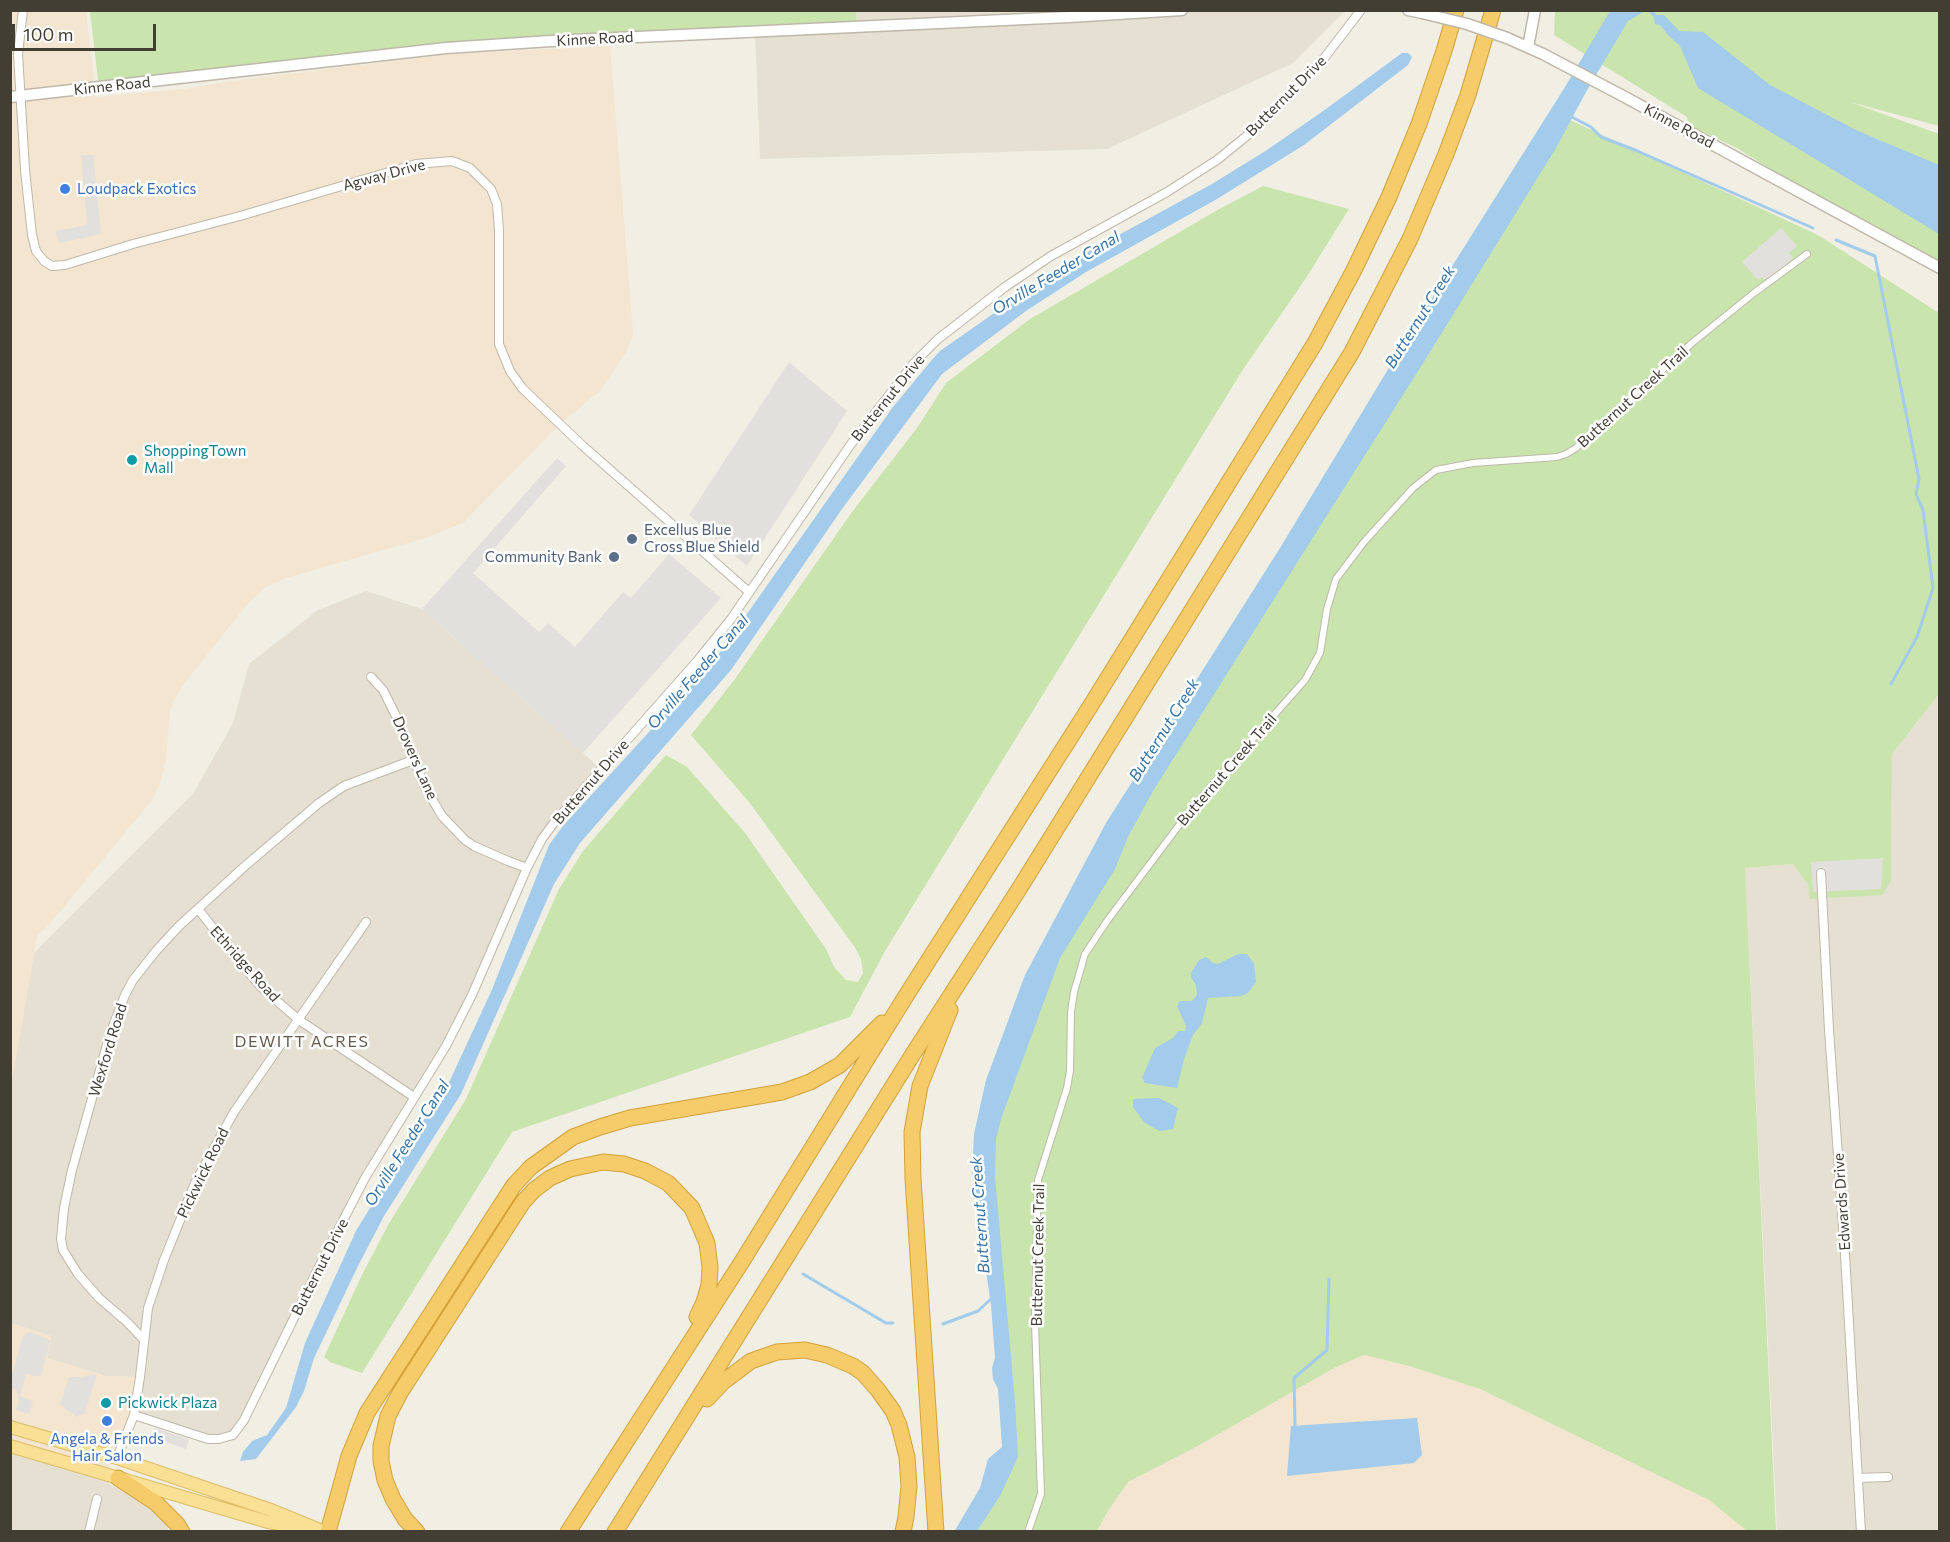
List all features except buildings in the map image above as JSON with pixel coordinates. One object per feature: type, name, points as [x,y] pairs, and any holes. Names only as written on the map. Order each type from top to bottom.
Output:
[{"type":"highway","points":[[568,1532],[743,1260],[1315,343],[1389,197],[1419,124],[1456,10]]},
{"type":"highway","points":[[615,1532],[907,1064],[964,977],[1352,352],[1410,240],[1446,154],[1493,10]]},
{"type":"highway","points":[[936,1532],[913,1179],[912,1132],[920,1086],[964,977]]},
{"type":"highway","points":[[325,1532],[349,1456],[368,1413],[504,1200],[531,1167],[573,1137],[600,1126],[630,1118],[782,1092],[810,1082],[840,1065],[866,1041],[904,999]]},
{"type":"highway","points":[[417,1532],[405,1519],[385,1480],[381,1446],[388,1416],[400,1393],[523,1202],[550,1178],[570,1168],[587,1164],[603,1162],[624,1164],[645,1171],[668,1184],[692,1208],[708,1243],[709,1285],[704,1302],[674,1366]]},
{"type":"highway","points":[[683,1425],[723,1382],[751,1361],[764,1355],[805,1350],[827,1354],[853,1366],[878,1390],[899,1425],[907,1457],[909,1486],[903,1532]]},
{"type":"highway","points":[[118,1478],[156,1503],[182,1532]]},
{"type":"main road","points":[[10,1427],[117,1458],[271,1510],[325,1532]]},
{"type":"main road","points":[[10,1446],[268,1522],[325,1532]]},
{"type":"main road","points":[[103,1473],[117,1458]]},
{"type":"street","points":[[15,96],[23,10]]},
{"type":"street","name":"Kinne Road","points":[[15,96],[496,45],[1182,10]]},
{"type":"street","name":"Butternut Drive","points":[[134,1415],[208,1439],[233,1435],[244,1420],[365,1178],[446,1046],[472,995],[527,868],[542,839],[731,619],[851,444],[914,363],[938,339],[1005,287],[1051,256],[1167,192],[1217,160],[1259,126],[1296,89],[1325,57],[1361,10]]},
{"type":"street","name":"Kinne Road","points":[[1408,10],[1467,24],[1528,47],[1940,268]]},
{"type":"street","points":[[1528,47],[1535,10]]},
{"type":"street","name":"Agway Drive","points":[[15,96],[32,235],[36,251],[44,261],[52,266],[65,265],[133,244],[240,216],[416,164],[452,161],[470,168],[492,189],[496,204],[500,243],[499,344],[510,371],[522,388],[584,446],[749,592]]},
{"type":"street","name":"Butternut Creek Trail","points":[[1028,1532],[1041,1494],[1035,1323],[1038,1180],[1067,1088],[1070,1071],[1071,1012],[1085,954],[1192,808],[1305,680],[1320,653],[1327,609],[1336,579],[1364,542],[1413,488],[1436,470],[1473,463],[1557,457],[1566,454],[1576,448],[1692,343],[1807,254]]},
{"type":"street","name":"Drovers Lane","points":[[371,677],[383,690],[397,718],[424,787],[449,825],[474,846],[527,868]]},
{"type":"street","name":"Wexford Road","points":[[144,1340],[99,1298],[78,1274],[63,1250],[62,1239],[64,1208],[72,1170],[107,1045],[125,995],[133,980],[156,951],[198,909],[319,803],[344,786],[413,760]]},
{"type":"street","name":"Edwards Drive","points":[[1821,873],[1861,1532]]},
{"type":"street","name":"Ethridge Road","points":[[198,909],[262,988],[299,1020],[414,1097]]},
{"type":"street","name":"Pickwick Road","points":[[117,1458],[134,1415],[148,1308],[164,1260],[195,1183],[234,1112],[366,922]]},
{"type":"street","points":[[1858,1478],[1888,1477]]},
{"type":"street","points":[[88,1532],[97,1499]]},
{"type":"shaded area","points":[[856,10],[1345,11],[1293,63],[1107,149],[760,159],[755,32],[857,27]]},
{"type":"shaded area","points":[[11,11],[86,11],[96,97],[184,89],[449,54],[610,46],[633,333],[626,352],[600,391],[560,424],[463,523],[425,538],[286,578],[267,586],[246,606],[183,685],[173,702],[170,710],[166,760],[159,786],[152,800],[49,925],[37,936],[11,1086]]},
{"type":"shaded area","points":[[81,155],[93,155],[101,234],[60,243],[55,231],[87,225]]},
{"type":"shaded area","points":[[1781,228],[1797,246],[1789,253],[1793,258],[1767,282],[1762,277],[1758,280],[1742,262]]},
{"type":"shaded area","points":[[789,362],[847,411],[747,566],[689,515]]},
{"type":"shaded area","points":[[557,458],[566,466],[473,573],[539,632],[548,623],[575,647],[623,592],[631,598],[669,554],[721,598],[583,753],[422,609]]},
{"type":"shaded area","points":[[366,591],[422,609],[602,770],[542,839],[472,995],[365,1178],[233,1435],[219,1439],[134,1415],[140,1377],[106,1376],[47,1358],[51,1336],[11,1323],[11,1086],[34,953],[193,794],[233,723],[249,664],[318,610]]},
{"type":"shaded area","points":[[1939,694],[1939,1531],[1777,1531],[1745,868],[1793,864],[1808,885],[1810,899],[1891,881],[1892,754]]},
{"type":"shaded area","points":[[1883,858],[1881,889],[1813,892],[1811,862]]},
{"type":"shaded area","points":[[10,1323],[51,1336],[47,1358],[106,1376],[140,1377],[134,1415],[117,1458],[103,1473],[11,1446]]},
{"type":"shaded area","points":[[30,1332],[50,1340],[41,1377],[26,1374],[20,1396],[33,1401],[29,1414],[16,1410],[19,1400],[16,1389],[11,1388],[10,1382],[23,1336]]},
{"type":"shaded area","points":[[1364,1355],[1409,1366],[1480,1389],[1709,1500],[1747,1531],[1097,1532],[1128,1482],[1194,1448],[1334,1368]]},
{"type":"shaded area","points":[[97,1374],[85,1413],[76,1417],[60,1404],[69,1377]]},
{"type":"shaded area","points":[[155,1428],[189,1439],[186,1449],[152,1437]]},
{"type":"shaded area","points":[[10,1446],[103,1473],[109,1484],[149,1503],[168,1525],[168,1531],[11,1531]]},
{"type":"green space","points":[[856,10],[857,27],[551,41],[99,88],[90,11]]},
{"type":"green space","points":[[1555,11],[1939,11],[1939,126],[1850,102],[1939,134],[1939,274],[1737,148],[1688,125],[1687,117],[1554,35]]},
{"type":"green space","points":[[1559,115],[1818,235],[1939,313],[1939,694],[1892,754],[1891,881],[1882,895],[1810,899],[1808,885],[1793,864],[1745,868],[1776,1531],[1747,1531],[1709,1500],[1480,1389],[1409,1366],[1364,1355],[1334,1368],[1194,1448],[1128,1482],[1097,1531],[964,1532],[1009,1440],[986,1143],[1037,980]]},
{"type":"green space","points":[[1263,186],[1349,209],[1306,278],[1242,371],[885,951],[850,1017],[512,1132],[362,1373],[330,1362],[324,1357],[362,1275],[388,1225],[466,1099],[559,889],[583,851],[666,755],[687,767],[745,833],[826,949],[834,967],[846,980],[858,982],[863,973],[861,959],[854,946],[749,802],[691,735],[735,679],[852,512],[917,428],[946,383],[1030,319]]},
{"type":"water","name":"Butternut Creek","points":[[1610,11],[1645,11],[1628,21],[1556,148],[1153,791],[1128,837],[1115,869],[1060,958],[1001,1119],[996,1139],[995,1176],[1018,1457],[1000,1496],[977,1531],[954,1532],[980,1488],[988,1459],[1002,1447],[998,1389],[993,1379],[992,1368],[995,1358],[991,1305],[972,1176],[974,1134],[986,1080],[1025,975],[1106,823],[1280,548],[1410,333],[1565,87]]},
{"type":"water","points":[[1648,11],[1664,15],[1679,31],[1703,32],[1770,85],[1858,131],[1939,165],[1939,234],[1698,88],[1680,46],[1660,25],[1655,24],[1654,17]]},
{"type":"water","name":"Orville Feeder Canal","points":[[1402,53],[1408,53],[1412,57],[1408,65],[1304,145],[1217,199],[1086,272],[1026,311],[942,374],[842,509],[731,670],[580,843],[554,884],[461,1094],[384,1216],[358,1266],[314,1358],[304,1391],[296,1407],[256,1459],[240,1461],[243,1452],[252,1441],[267,1435],[286,1408],[305,1343],[356,1231],[425,1118],[439,1104],[491,992],[549,845],[563,826],[713,662],[893,407],[940,351],[1020,295],[1086,253],[1212,184],[1267,150]]},
{"type":"water","points":[[1238,954],[1247,954],[1254,964],[1256,982],[1248,993],[1241,996],[1208,998],[1202,1023],[1193,1035],[1184,1059],[1177,1088],[1145,1083],[1142,1078],[1155,1048],[1173,1038],[1178,1031],[1185,1031],[1186,1026],[1177,1006],[1180,1001],[1192,1001],[1197,995],[1191,973],[1199,960],[1206,957],[1218,964]]},
{"type":"water","points":[[1159,1098],[1178,1108],[1173,1129],[1159,1131],[1144,1122],[1133,1107],[1133,1099]]},
{"type":"water","points":[[1417,1418],[1422,1455],[1414,1463],[1287,1476],[1291,1426]]},
{"type":"waterway","points":[[1570,116],[1591,127],[1601,137],[1813,228]]},
{"type":"waterway","points":[[1836,240],[1875,256],[1919,479],[1916,494],[1923,510],[1933,588],[1917,637],[1891,684]]},
{"type":"waterway","points":[[803,1274],[886,1323],[893,1323]]},
{"type":"waterway","points":[[1295,1426],[1294,1378],[1327,1350],[1329,1279]]},
{"type":"waterway","points":[[943,1324],[978,1311],[993,1297]]},
{"type":"place","name":"Loudpack Exotics","points":[[65,189]]},
{"type":"place","name":"ShoppingTown Mall","points":[[132,460]]},
{"type":"place","name":"Excellus Blue Cross Blue Shield","points":[[632,539]]},
{"type":"place","name":"Community Bank","points":[[614,557]]},
{"type":"place","name":"Pickwick Plaza","points":[[106,1403]]},
{"type":"place","name":"Angela & Friends Hair Salon","points":[[107,1421]]},
{"type":"district","name":"DEWITT ACRES","points":[[302,1042]]}]
